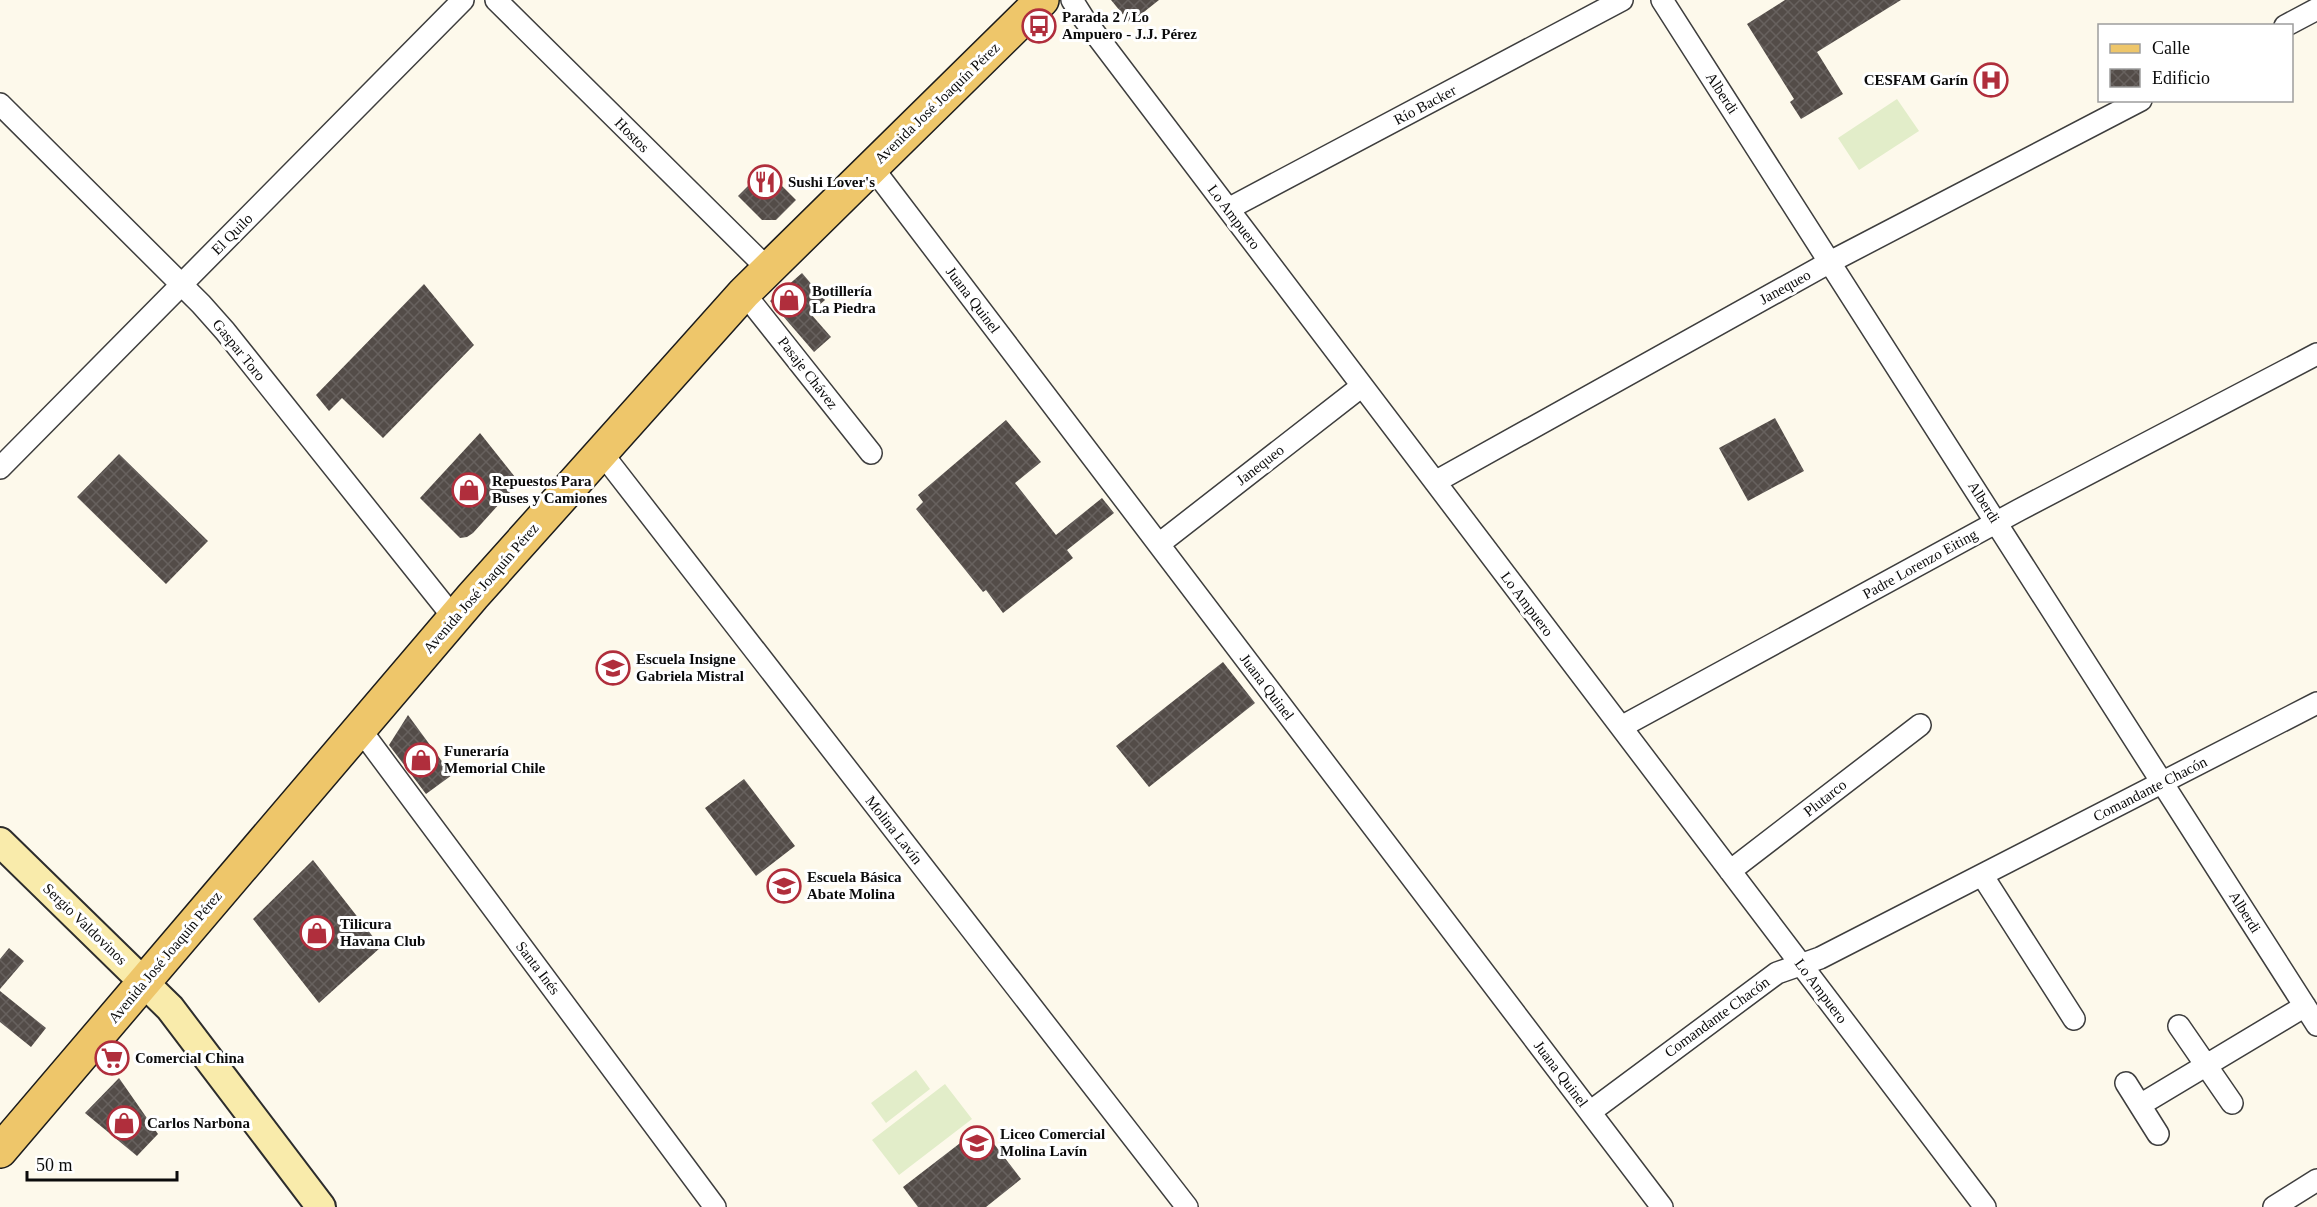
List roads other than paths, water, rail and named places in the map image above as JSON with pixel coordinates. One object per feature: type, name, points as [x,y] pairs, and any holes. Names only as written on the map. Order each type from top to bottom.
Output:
[{"type":"main road","name":"Avenida José Joaquín Pérez","points":[[0,1151],[454,618],[744,293],[1042,0]]},
{"type":"main road","name":"Sergio Valdovinos","points":[[0,842],[144,982],[198,1042],[321,1207]]},
{"type":"street","name":"El Quilo","points":[[0,468],[463,0]]},
{"type":"street","name":"Hostos","points":[[496,0],[768,269]]},
{"type":"street","name":"Lo Ampuero","points":[[1072,0],[1083,19],[1984,1207]]},
{"type":"street","name":"Río Backer","points":[[1228,209],[1622,0]]},
{"type":"street","name":"Alberdi","points":[[1662,0],[2317,1025]]},
{"type":"street","points":[[2288,24],[2317,9]]},
{"type":"street","name":"Janequeo","points":[[1435,482],[1830,262],[2137,102]]},
{"type":"street","name":"Gaspar Toro","points":[[0,104],[225,331],[454,618]]},
{"type":"street","name":"Juana Quinel","points":[[872,167],[1662,1207]]},
{"type":"street","name":"Pasaje Chávez","points":[[744,293],[871,453]]},
{"type":"street","name":"Padre Lorenzo Eiting","points":[[1621,727],[1997,522],[2317,354]]},
{"type":"street","name":"Janequeo","points":[[1159,544],[1362,386]]},
{"type":"street","name":"Molina Lavín","points":[[601,452],[1186,1207]]},
{"type":"street","name":"Comandante Chacón","points":[[1590,1112],[1777,973],[1820,958],[2317,703]]},
{"type":"street","name":"Plutarco","points":[[1730,871],[1920,725]]},
{"type":"street","name":"Santa Inés","points":[[360,729],[716,1207]]},
{"type":"street","points":[[1982,874],[2074,1019]]},
{"type":"street","points":[[2140,1105],[2305,1006]]},
{"type":"street","points":[[2179,1026],[2232,1103]]},
{"type":"street","points":[[2126,1083],[2158,1134]]},
{"type":"street","points":[[2274,1207],[2317,1180]]},
{"type":"place","name":"Parada 2 / Lo Ampuero - J.J. Pérez","points":[[1039,26]]},
{"type":"place","name":"CESFAM Garín","points":[[1991,80]]},
{"type":"place","name":"Sushi Lover's","points":[[765,182]]},
{"type":"place","name":"Botillería La Piedra","points":[[789,300]]},
{"type":"place","name":"Repuestos Para Buses y Camiones","points":[[469,490]]},
{"type":"place","name":"Escuela Insigne Gabriela Mistral","points":[[613,668]]},
{"type":"place","name":"Funeraría Memorial Chile","points":[[421,760]]},
{"type":"place","name":"Escuela Básica Abate Molina","points":[[784,886]]},
{"type":"place","name":"Tilicura Havana Club","points":[[317,933]]},
{"type":"place","name":"Comercial China","points":[[112,1058]]},
{"type":"place","name":"Carlos Narbona","points":[[124,1123]]},
{"type":"place","name":"Liceo Comercial Molina Lavín","points":[[977,1143]]}]
